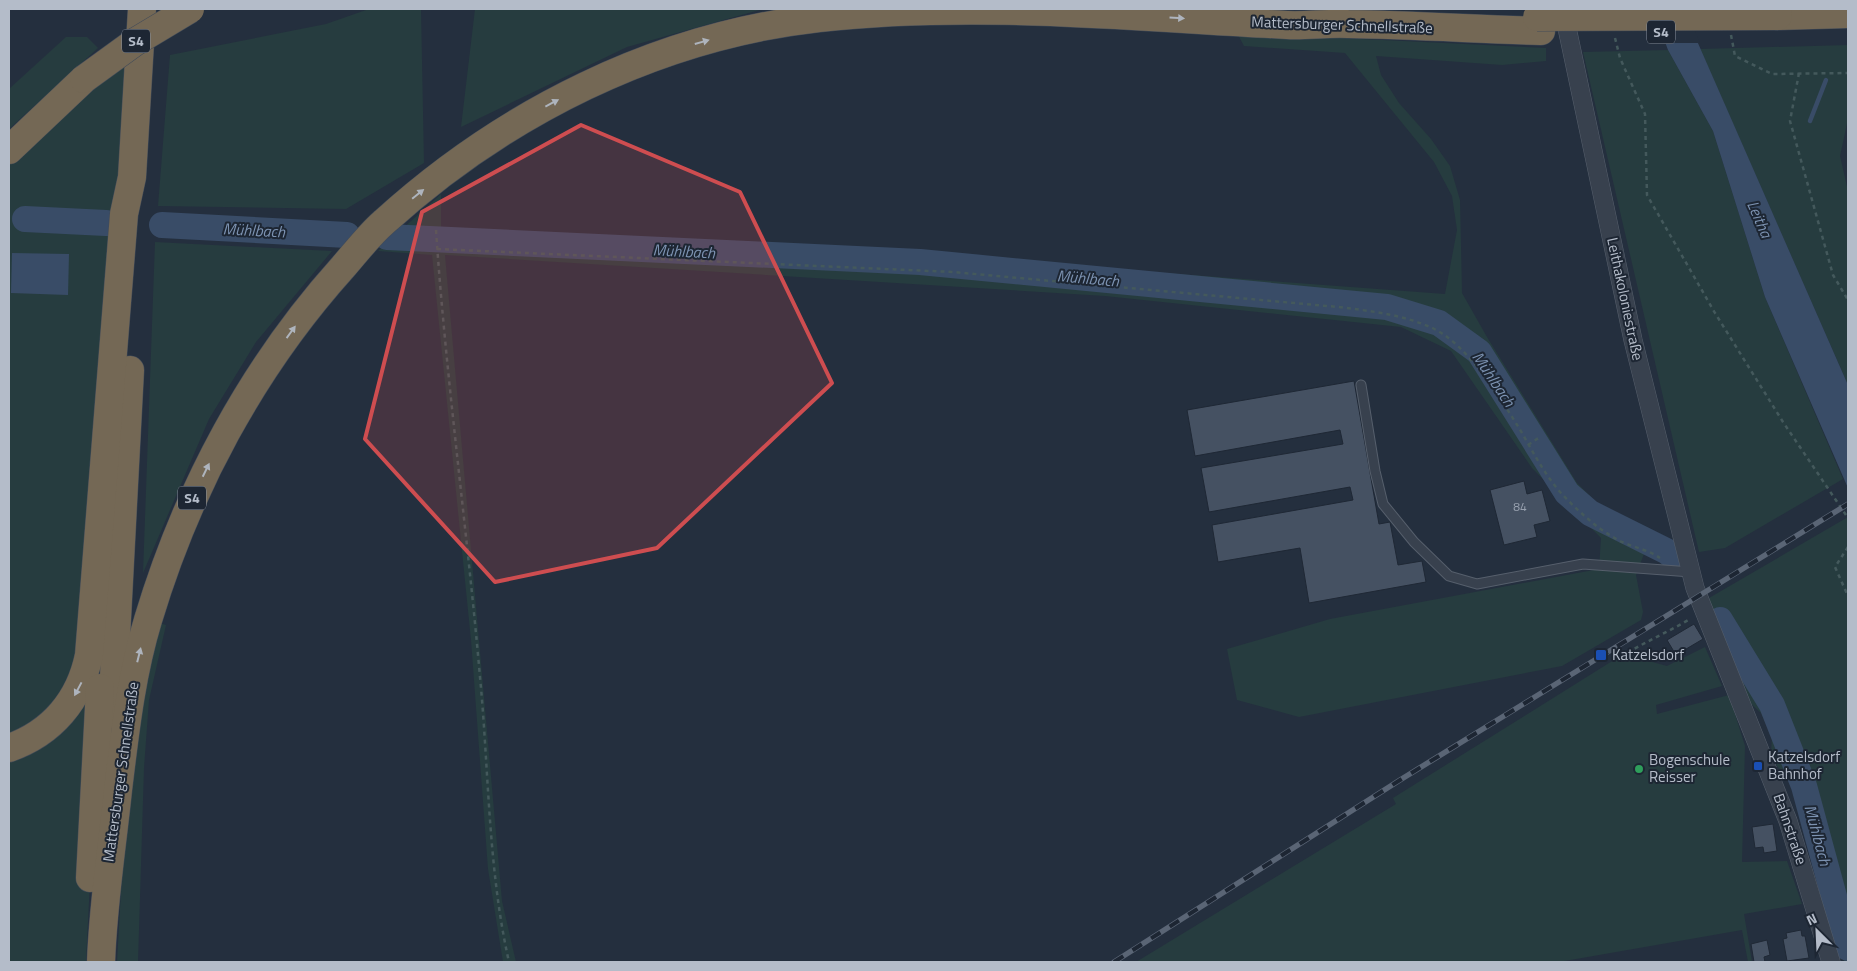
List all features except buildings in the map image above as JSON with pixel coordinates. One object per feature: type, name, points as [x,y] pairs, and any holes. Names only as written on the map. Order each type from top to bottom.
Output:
[{"type":"highway","points":[[9,748],[37,736],[62,714],[80,686],[86,671],[124,214],[132,177],[142,9]]},
{"type":"highway","name":"S4","points":[[9,150],[84,79],[135,42],[190,9]]},
{"type":"highway","points":[[1207,9],[1345,16]]},
{"type":"highway","name":"Mattersburger Schnellstraße","points":[[101,962],[102,910],[128,705],[148,622],[174,542],[214,454],[253,387],[298,322],[380,225],[438,177],[488,141],[579,89],[677,49],[768,26],[834,17],[917,10],[1068,12],[1295,25],[1345,16],[1539,24],[1780,24],[1848,29]]},
{"type":"highway","name":"Mattersburger Schnellstraße","points":[[1780,24],[1848,14]]},
{"type":"highway","points":[[102,910],[138,215],[132,177]]},
{"type":"highway","points":[[86,962],[116,322]]},
{"type":"street","name":"Leithakoloniestraße","points":[[1563,9],[1633,340],[1688,577]]},
{"type":"street","name":"Bahnstraße","points":[[1688,577],[1704,611],[1788,821],[1832,962]]},
{"type":"lane","points":[[1361,385],[1375,471],[1383,504],[1414,542],[1449,576],[1477,584],[1583,564],[1688,577]]},
{"type":"path","points":[[1730,28],[1735,56],[1772,74],[1848,73]]},
{"type":"path","points":[[1613,33],[1620,58],[1645,114],[1647,195],[1715,313],[1772,406],[1848,518]]},
{"type":"path","points":[[1798,73],[1790,122],[1833,275],[1848,300]]},
{"type":"path","points":[[436,232],[480,678],[491,836],[501,929],[508,962]]},
{"type":"path","points":[[437,248],[953,272],[1338,307],[1393,314],[1432,328],[1460,348],[1488,382],[1529,444],[1540,465],[1560,491],[1591,522],[1618,540],[1655,554],[1688,577]]},
{"type":"path","points":[[1529,444],[1540,437]]},
{"type":"path","points":[[1848,547],[1835,567],[1848,596]]},
{"type":"path","points":[[1628,651],[1679,626],[1704,611]]},
{"type":"path","points":[[1676,620],[1679,626]]},
{"type":"highlighted area","points":[[581,125],[740,192],[832,383],[657,548],[495,582],[365,439],[422,212]]},
{"type":"green space","points":[[369,9],[421,9],[424,163],[346,209],[158,206],[170,55],[326,24]]},
{"type":"green space","points":[[475,9],[763,9],[627,47],[461,127]]},
{"type":"green space","points":[[1237,33],[1546,48],[1546,61],[1502,65],[1376,56],[1381,75],[1399,103],[1431,139],[1450,166],[1460,200],[1462,293],[1487,337],[1577,483],[1598,504],[1653,530],[1636,575],[1643,612],[1641,620],[1562,666],[1299,717],[1237,700],[1227,649],[1330,619],[1599,569],[1601,538],[1532,468],[1451,351],[1401,327],[1105,296],[445,255],[502,901],[516,962],[503,962],[488,869],[471,640],[432,255],[378,251],[441,194],[441,229],[1017,262],[1445,294],[1457,230],[1452,196],[1434,162],[1345,53],[1244,46]]},
{"type":"green space","points":[[66,37],[87,37],[98,48],[9,129],[9,89]]},
{"type":"green space","points":[[1848,45],[1848,119],[1840,156],[1848,191],[1848,385],[1700,49]]},
{"type":"green space","points":[[1668,50],[1713,131],[1765,297],[1843,479],[1725,548],[1699,552],[1583,52]]},
{"type":"green space","points":[[139,55],[89,655],[99,702],[86,962],[9,962],[9,150]]},
{"type":"green space","points":[[155,242],[332,251],[256,342],[209,419],[143,573]]},
{"type":"green space","points":[[1848,517],[1848,962],[1844,962],[1791,781],[1777,766],[1771,753],[1772,735],[1761,713],[1750,703],[1717,626],[1709,598]]},
{"type":"green space","points":[[156,622],[166,625],[149,700],[144,768],[138,962],[117,962],[128,765]]},
{"type":"green space","points":[[1705,647],[1722,686],[1656,705],[1657,714],[1729,695],[1745,746],[1742,862],[1787,861],[1802,904],[1744,914],[1752,962],[1748,962],[1742,930],[1559,962],[1136,962],[1396,804],[1393,798],[1625,653],[1667,666]]},
{"type":"water","name":"Leitha","points":[[1653,9],[1683,9],[1848,385],[1848,488],[1765,297],[1713,131],[1668,50]]},
{"type":"water","points":[[12,253],[69,254],[68,295],[11,293]]},
{"type":"pier","points":[[1686,9],[1700,43],[1663,43],[1651,10]]},
{"type":"waterway","points":[[1810,121],[1826,80]]},
{"type":"waterway","name":"Mühlbach","points":[[25,219],[106,223]]},
{"type":"waterway","name":"Mühlbach","points":[[162,225],[347,235]]},
{"type":"waterway","name":"Mühlbach","points":[[387,237],[920,262],[1387,307],[1439,323],[1479,352],[1567,493],[1590,513],[1666,551],[1679,561]]},
{"type":"waterway","name":"Mühlbach","points":[[1720,620],[1772,705],[1804,786],[1848,948]]},
{"type":"railway","points":[[1114,962],[1400,780],[1848,504]]},
{"type":"place","name":"Katzelsdorf","points":[[1601,655]]},
{"type":"place","name":"Katzelsdorf Bahnhof","points":[[1758,766]]},
{"type":"place","name":"Bogenschule Reisser","points":[[1639,769]]}]
